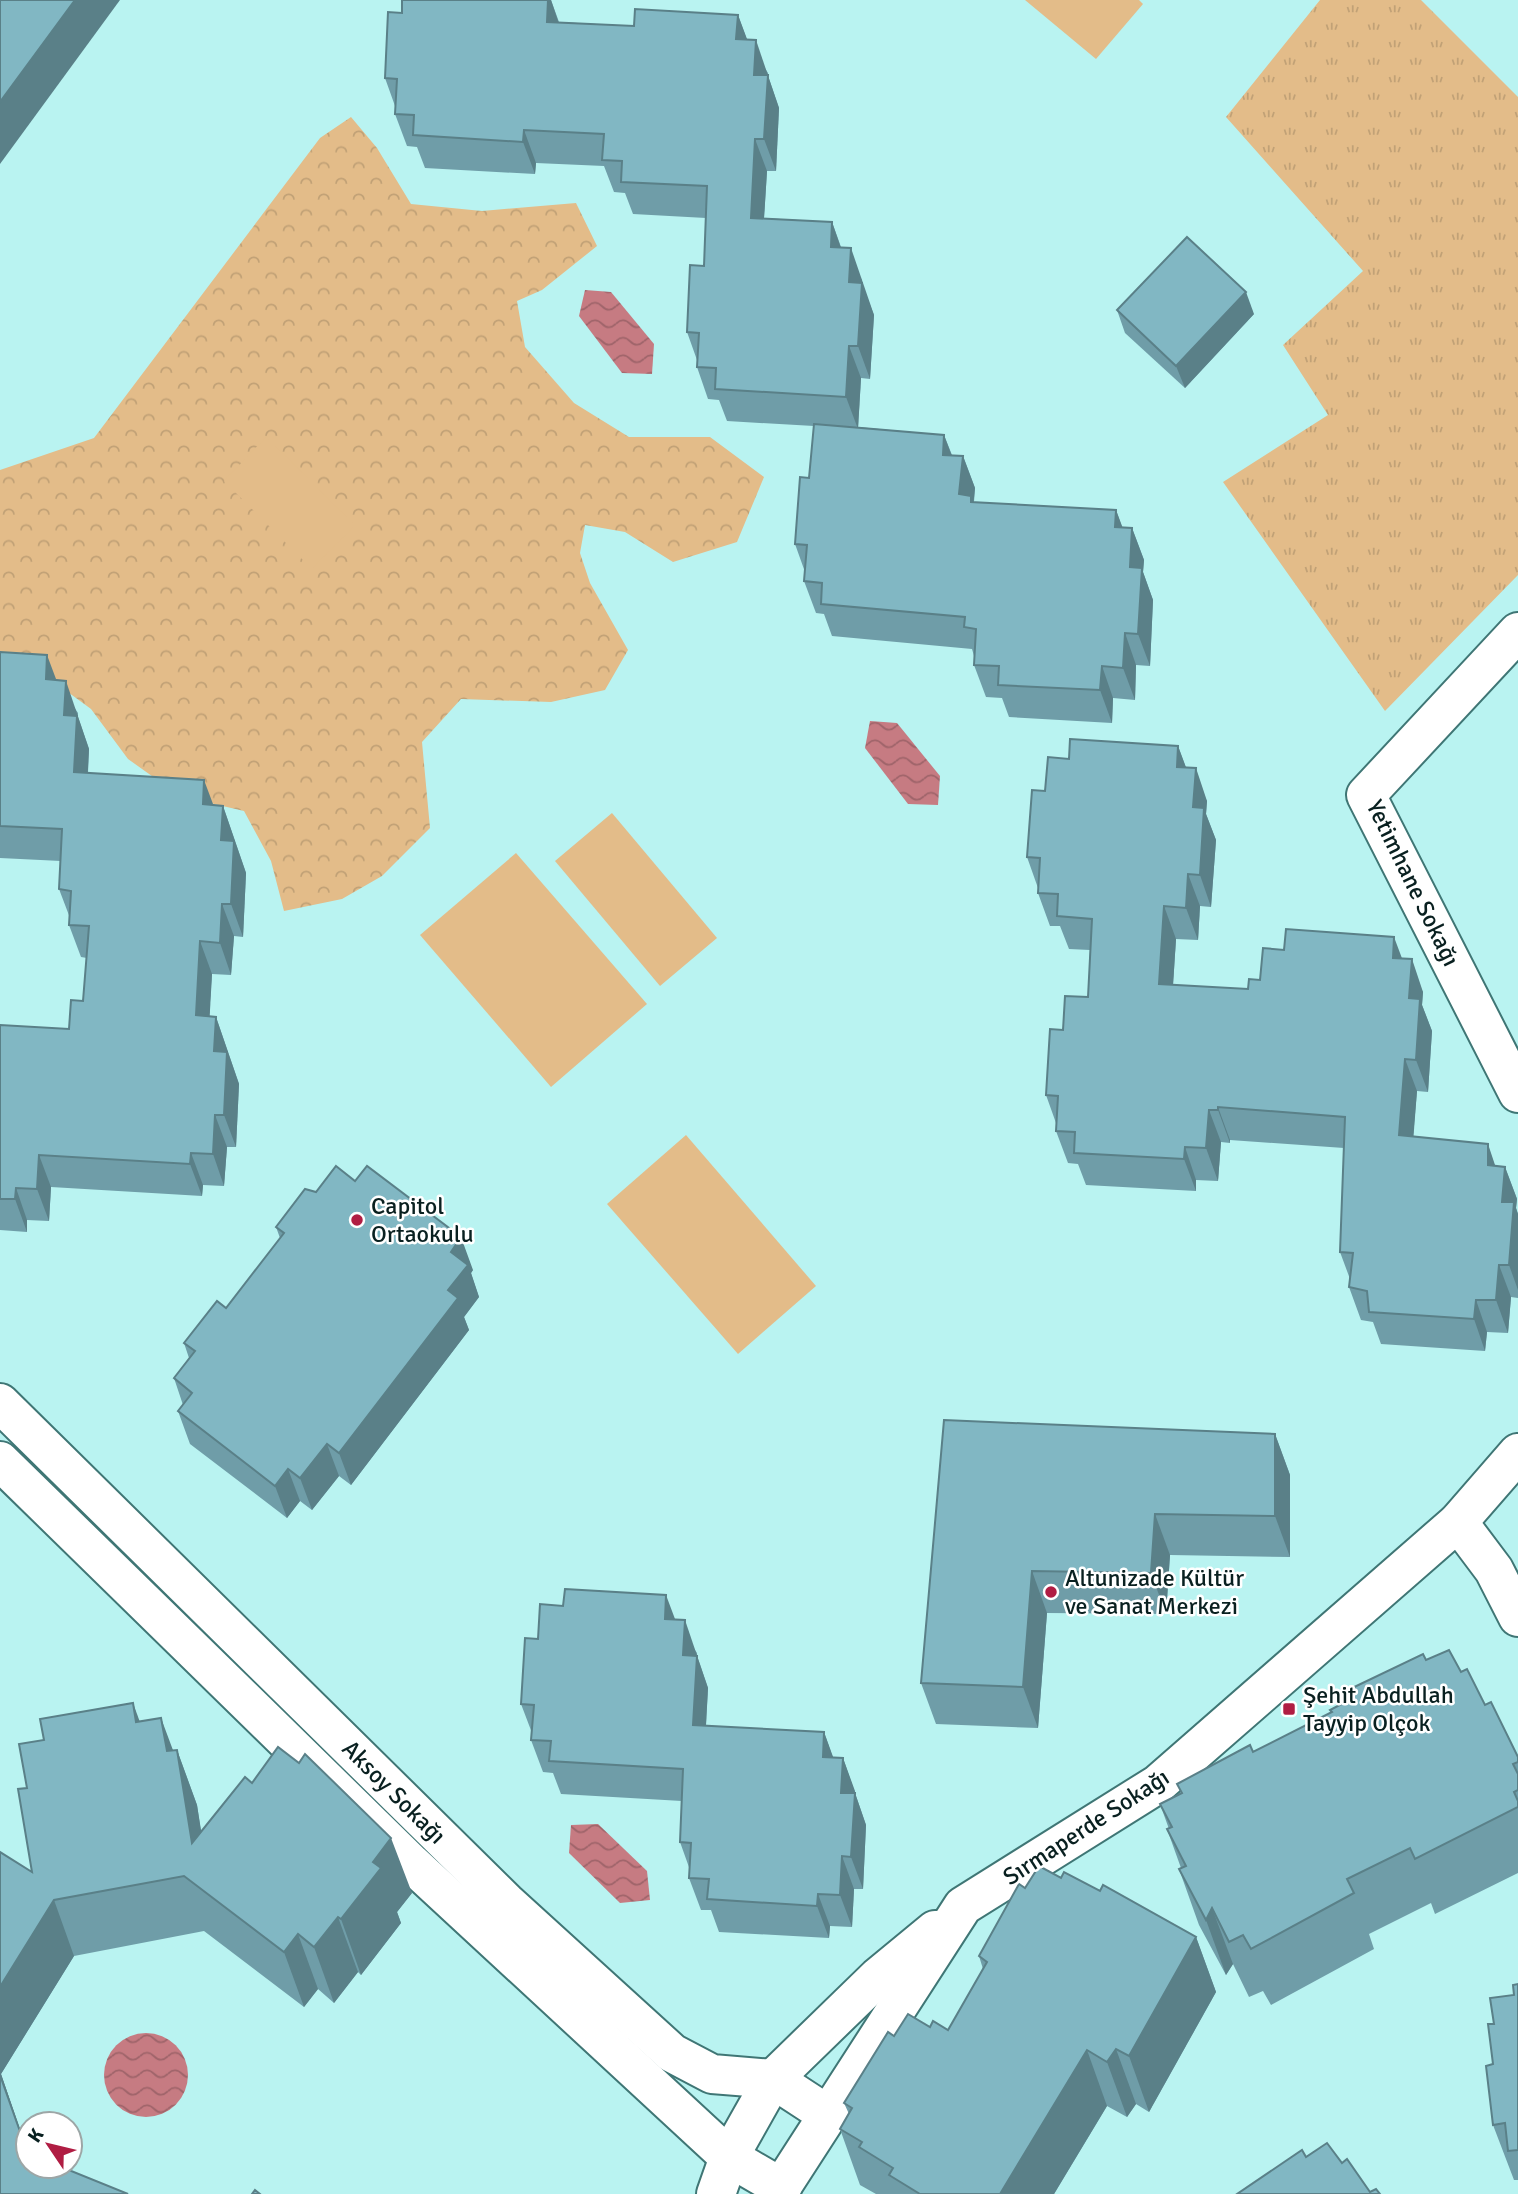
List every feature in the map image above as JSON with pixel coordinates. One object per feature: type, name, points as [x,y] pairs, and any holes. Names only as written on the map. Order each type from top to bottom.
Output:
[{"type":"street","name":"Yetimhane Sokağı","points":[[1518,632],[1366,795],[1518,1093]]},
{"type":"street","name":"Aksoy Sokağı","points":[[0,1403],[506,1902],[672,2053],[712,2074],[773,2079],[828,2115]]},
{"type":"street","name":"Sırmaperde Sokağı","points":[[779,2191],[963,1906],[1158,1784],[1458,1522],[1518,1453]]},
{"type":"street","name":"Aksoy Sokağı","points":[[0,1461],[411,1863],[729,2157],[779,2191]]},
{"type":"street","points":[[1458,1522],[1494,1570],[1518,1617]]},
{"type":"street","points":[[716,2194],[729,2157],[773,2079],[878,1978],[963,1906]]},
{"type":"green space","points":[[1025,0],[1139,0],[1143,4],[1096,59]]},
{"type":"green space","points":[[1320,0],[1421,0],[1518,97],[1518,575],[1385,711],[1223,482],[1328,415],[1283,345],[1363,271],[1226,117]]},
{"type":"green space","points":[[351,117],[377,148],[411,204],[482,211],[576,203],[597,246],[542,290],[517,301],[525,347],[574,403],[629,437],[710,437],[764,477],[737,542],[673,562],[625,532],[585,525],[580,553],[590,583],[628,650],[605,690],[551,702],[461,699],[422,742],[430,828],[382,876],[342,899],[284,911],[271,861],[244,811],[180,796],[128,759],[91,709],[46,676],[0,656],[0,470],[94,438],[320,138]]},
{"type":"green space","points":[[266,437],[355,525],[312,569],[224,481]]},
{"type":"green space","points":[[612,813],[717,938],[660,986],[555,861]]},
{"type":"green space","points":[[516,853],[647,1004],[551,1087],[420,935]]},
{"type":"green space","points":[[686,1135],[816,1286],[738,1354],[607,1204]]},
{"type":"water","points":[[585,290],[611,292],[654,344],[652,374],[622,373],[579,316]]},
{"type":"water","points":[[870,721],[897,723],[940,776],[938,805],[908,804],[865,748]]},
{"type":"water","points":[[598,1824],[647,1871],[650,1900],[620,1903],[569,1853],[571,1825]]},
{"type":"water","points":[[146,2033],[162,2036],[176,2045],[185,2059],[188,2075],[185,2091],[176,2105],[162,2114],[146,2117],[130,2114],[116,2105],[107,2091],[104,2075],[107,2059],[116,2045],[130,2036]]},
{"type":"building","points":[[0,0],[75,0],[0,102]]},
{"type":"building","points":[[402,0],[548,0],[547,22],[634,26],[635,9],[738,15],[736,39],[756,40],[754,75],[768,75],[764,139],[755,139],[751,218],[832,222],[831,247],[851,248],[849,282],[862,283],[858,346],[849,346],[846,397],[715,389],[716,368],[697,367],[699,333],[687,332],[690,265],[704,266],[707,186],[621,182],[622,161],[602,160],[604,134],[524,130],[523,142],[413,135],[414,115],[395,114],[397,79],[385,78],[388,12],[402,13]]},
{"type":"building","points":[[1187,237],[1246,292],[1176,366],[1117,310]]},
{"type":"building","points":[[814,424],[944,435],[943,455],[963,456],[959,494],[971,496],[971,502],[1116,510],[1115,527],[1132,528],[1130,567],[1142,568],[1138,634],[1125,633],[1123,668],[1102,666],[1100,690],[998,685],[999,666],[974,665],[976,629],[964,627],[965,617],[821,604],[822,583],[804,581],[807,545],[795,544],[800,477],[809,478]]},
{"type":"building","points":[[0,652],[47,655],[46,679],[66,681],[64,715],[77,716],[74,772],[204,780],[203,804],[223,806],[221,840],[234,841],[231,904],[222,904],[220,943],[200,941],[196,1015],[216,1017],[214,1051],[227,1052],[224,1115],[215,1115],[213,1154],[191,1153],[190,1164],[39,1155],[37,1189],[16,1188],[15,1199],[0,1199],[0,1025],[69,1029],[71,1000],[83,1001],[89,926],[69,925],[71,891],[59,889],[62,829],[0,826]]},
{"type":"building","points":[[1070,739],[1178,746],[1177,767],[1196,768],[1193,807],[1204,808],[1200,875],[1188,874],[1186,908],[1164,906],[1159,984],[1248,989],[1249,979],[1260,980],[1263,948],[1284,950],[1286,929],[1394,937],[1393,958],[1412,959],[1409,998],[1420,999],[1416,1060],[1405,1059],[1399,1135],[1488,1144],[1488,1165],[1505,1167],[1502,1202],[1514,1202],[1509,1265],[1499,1265],[1496,1300],[1476,1300],[1474,1319],[1369,1312],[1367,1291],[1349,1287],[1353,1253],[1340,1252],[1345,1117],[1218,1107],[1218,1110],[1209,1110],[1206,1148],[1185,1147],[1184,1159],[1074,1153],[1075,1132],[1056,1131],[1058,1096],[1046,1095],[1050,1029],[1063,1030],[1065,996],[1088,997],[1092,919],[1057,916],[1058,894],[1038,893],[1040,858],[1027,857],[1032,790],[1045,791],[1048,757],[1069,759]]},
{"type":"building","points":[[336,1166],[355,1181],[367,1166],[461,1237],[451,1252],[468,1265],[448,1290],[458,1298],[339,1453],[327,1444],[300,1478],[288,1469],[275,1486],[178,1411],[192,1393],[174,1378],[195,1351],[184,1343],[217,1301],[226,1308],[284,1233],[276,1227],[305,1189],[316,1192]]},
{"type":"building","points":[[944,1420],[1275,1434],[1275,1516],[1155,1514],[1151,1573],[1032,1571],[1023,1687],[921,1683]]},
{"type":"building","points":[[565,1589],[666,1595],[665,1619],[685,1620],[683,1655],[697,1656],[693,1725],[824,1732],[823,1757],[843,1758],[841,1793],[855,1793],[851,1857],[842,1856],[840,1895],[818,1894],[817,1906],[707,1899],[709,1879],[689,1878],[691,1843],[680,1842],[683,1769],[549,1761],[551,1741],[531,1740],[534,1705],[521,1704],[525,1638],[538,1639],[540,1604],[563,1606]]},
{"type":"building","points":[[1449,1650],[1461,1672],[1467,1669],[1485,1705],[1491,1702],[1518,1757],[1518,1762],[1513,1764],[1518,1774],[1518,1790],[1514,1792],[1518,1807],[1415,1859],[1410,1848],[1347,1879],[1354,1893],[1251,1949],[1243,1935],[1229,1942],[1212,1908],[1206,1920],[1179,1869],[1186,1866],[1167,1829],[1172,1827],[1160,1804],[1182,1793],[1177,1784],[1250,1745],[1253,1752],[1332,1712],[1330,1710],[1353,1698],[1348,1690],[1423,1654],[1426,1660]]},
{"type":"building","points":[[133,1703],[136,1722],[161,1718],[167,1751],[177,1750],[192,1843],[245,1777],[252,1783],[278,1747],[299,1763],[305,1754],[391,1838],[373,1862],[381,1868],[341,1919],[338,1917],[314,1947],[298,1934],[284,1952],[184,1876],[54,1900],[0,1987],[0,1852],[32,1872],[18,1789],[27,1788],[19,1744],[44,1740],[40,1719]]},
{"type":"building","points":[[1039,1866],[1061,1878],[1064,1872],[1100,1891],[1103,1885],[1196,1937],[1129,2056],[1116,2049],[1107,2062],[1087,2050],[1000,2194],[920,2194],[889,2175],[893,2168],[859,2147],[862,2142],[840,2129],[852,2108],[844,2103],[888,2032],[894,2036],[908,2014],[930,2027],[933,2021],[948,2030],[987,1962],[979,1956],[1019,1884],[1025,1888]]},
{"type":"building","points":[[1518,1984],[1518,2150],[1508,2151],[1505,2123],[1493,2125],[1486,2066],[1493,2064],[1488,2024],[1494,2024],[1490,1998],[1514,1995],[1513,1985]]},
{"type":"building","points":[[0,2075],[14,2114],[14,2180],[84,2180],[84,2176],[128,2194],[0,2194]]},
{"type":"building","points":[[1327,2143],[1342,2163],[1347,2159],[1370,2192],[1376,2189],[1380,2194],[1237,2194],[1302,2150],[1306,2157]]},
{"type":"place","name":"Capitol Ortaokulu","points":[[357,1220]]},
{"type":"place","name":"Altunizade Kültür ve Sanat Merkezi","points":[[1051,1592]]},
{"type":"place","name":"Şehit Abdullah Tayyip Olçok","points":[[1289,1709]]}]
